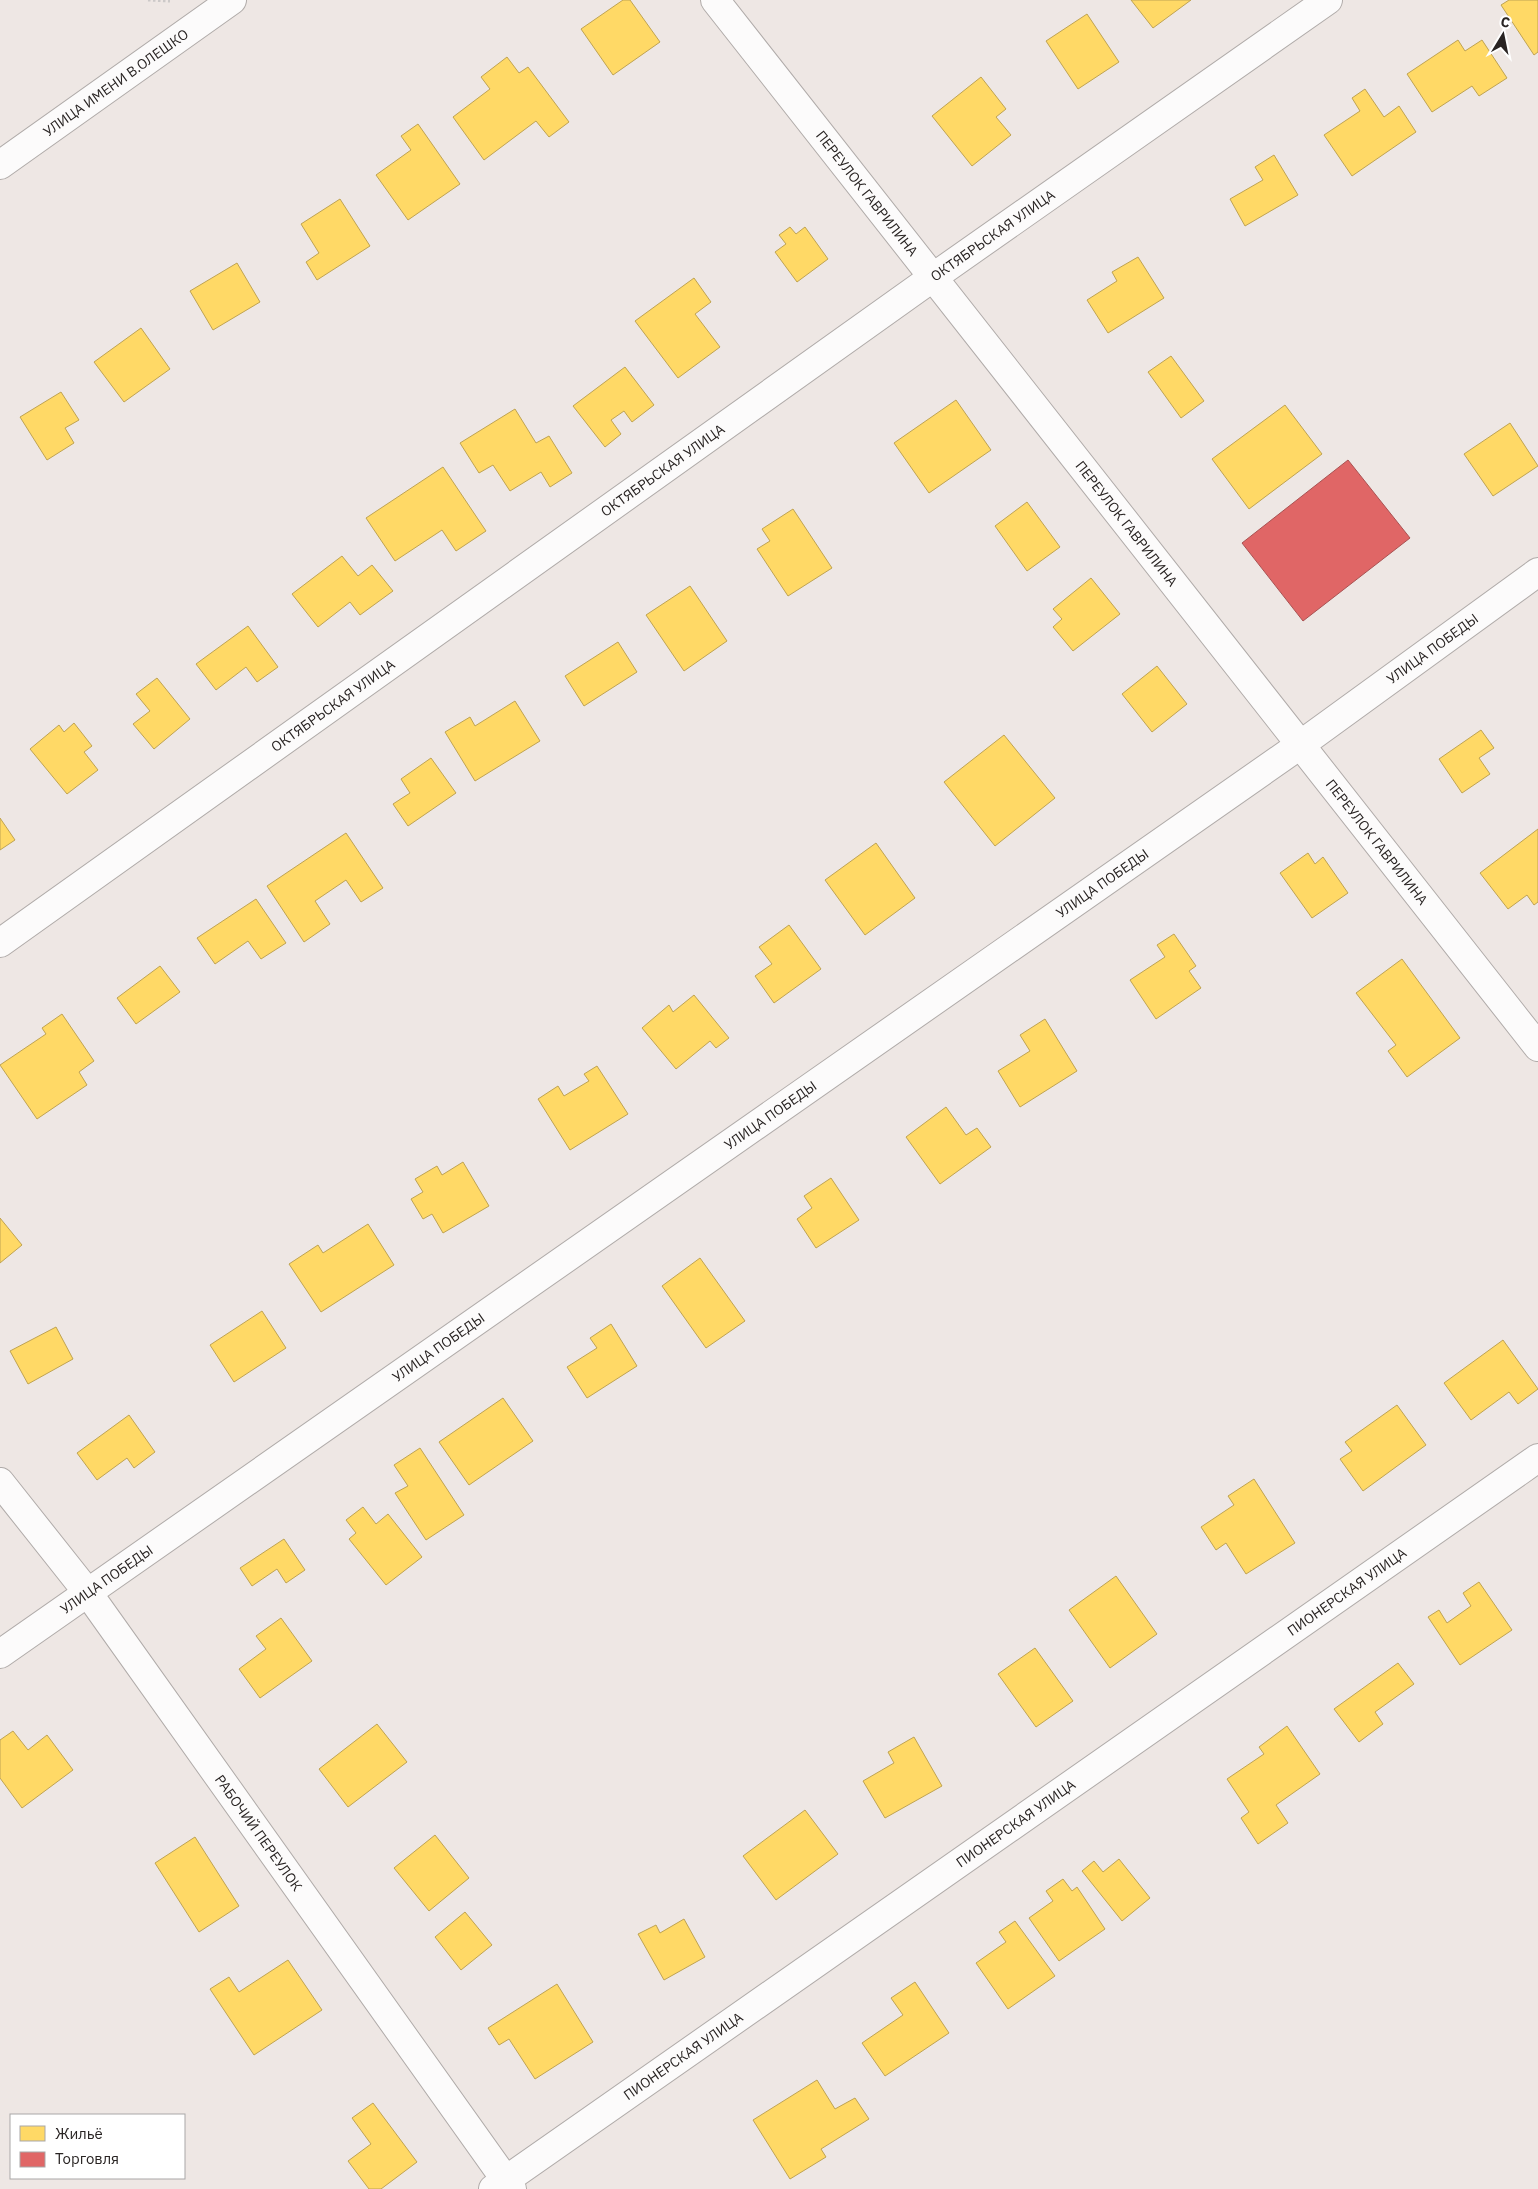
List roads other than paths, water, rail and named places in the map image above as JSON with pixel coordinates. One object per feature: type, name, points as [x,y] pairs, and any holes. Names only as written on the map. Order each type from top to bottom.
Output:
[{"type":"street","name":"УЛИЦА ИМЕНИ В.ОЛЕШКО","points":[[0,165],[232,0]]},
{"type":"street","name":"ПЕРЕУЛОК ГАВРИЛИНА","points":[[715,0],[1538,1047]]},
{"type":"street","name":"ОКТЯБРЬСКАЯ УЛИЦА","points":[[0,943],[932,278],[1328,0]]},
{"type":"street","name":"УЛИЦА ПОБЕДЫ","points":[[0,1654],[1300,745],[1538,572]]},
{"type":"street","name":"ПИОНЕРСКАЯ УЛИЦА","points":[[504,2186],[1538,1458]]},
{"type":"street","name":"РАБОЧИЙ ПЕРЕУЛОК","points":[[0,1482],[88,1593],[504,2186]]}]
